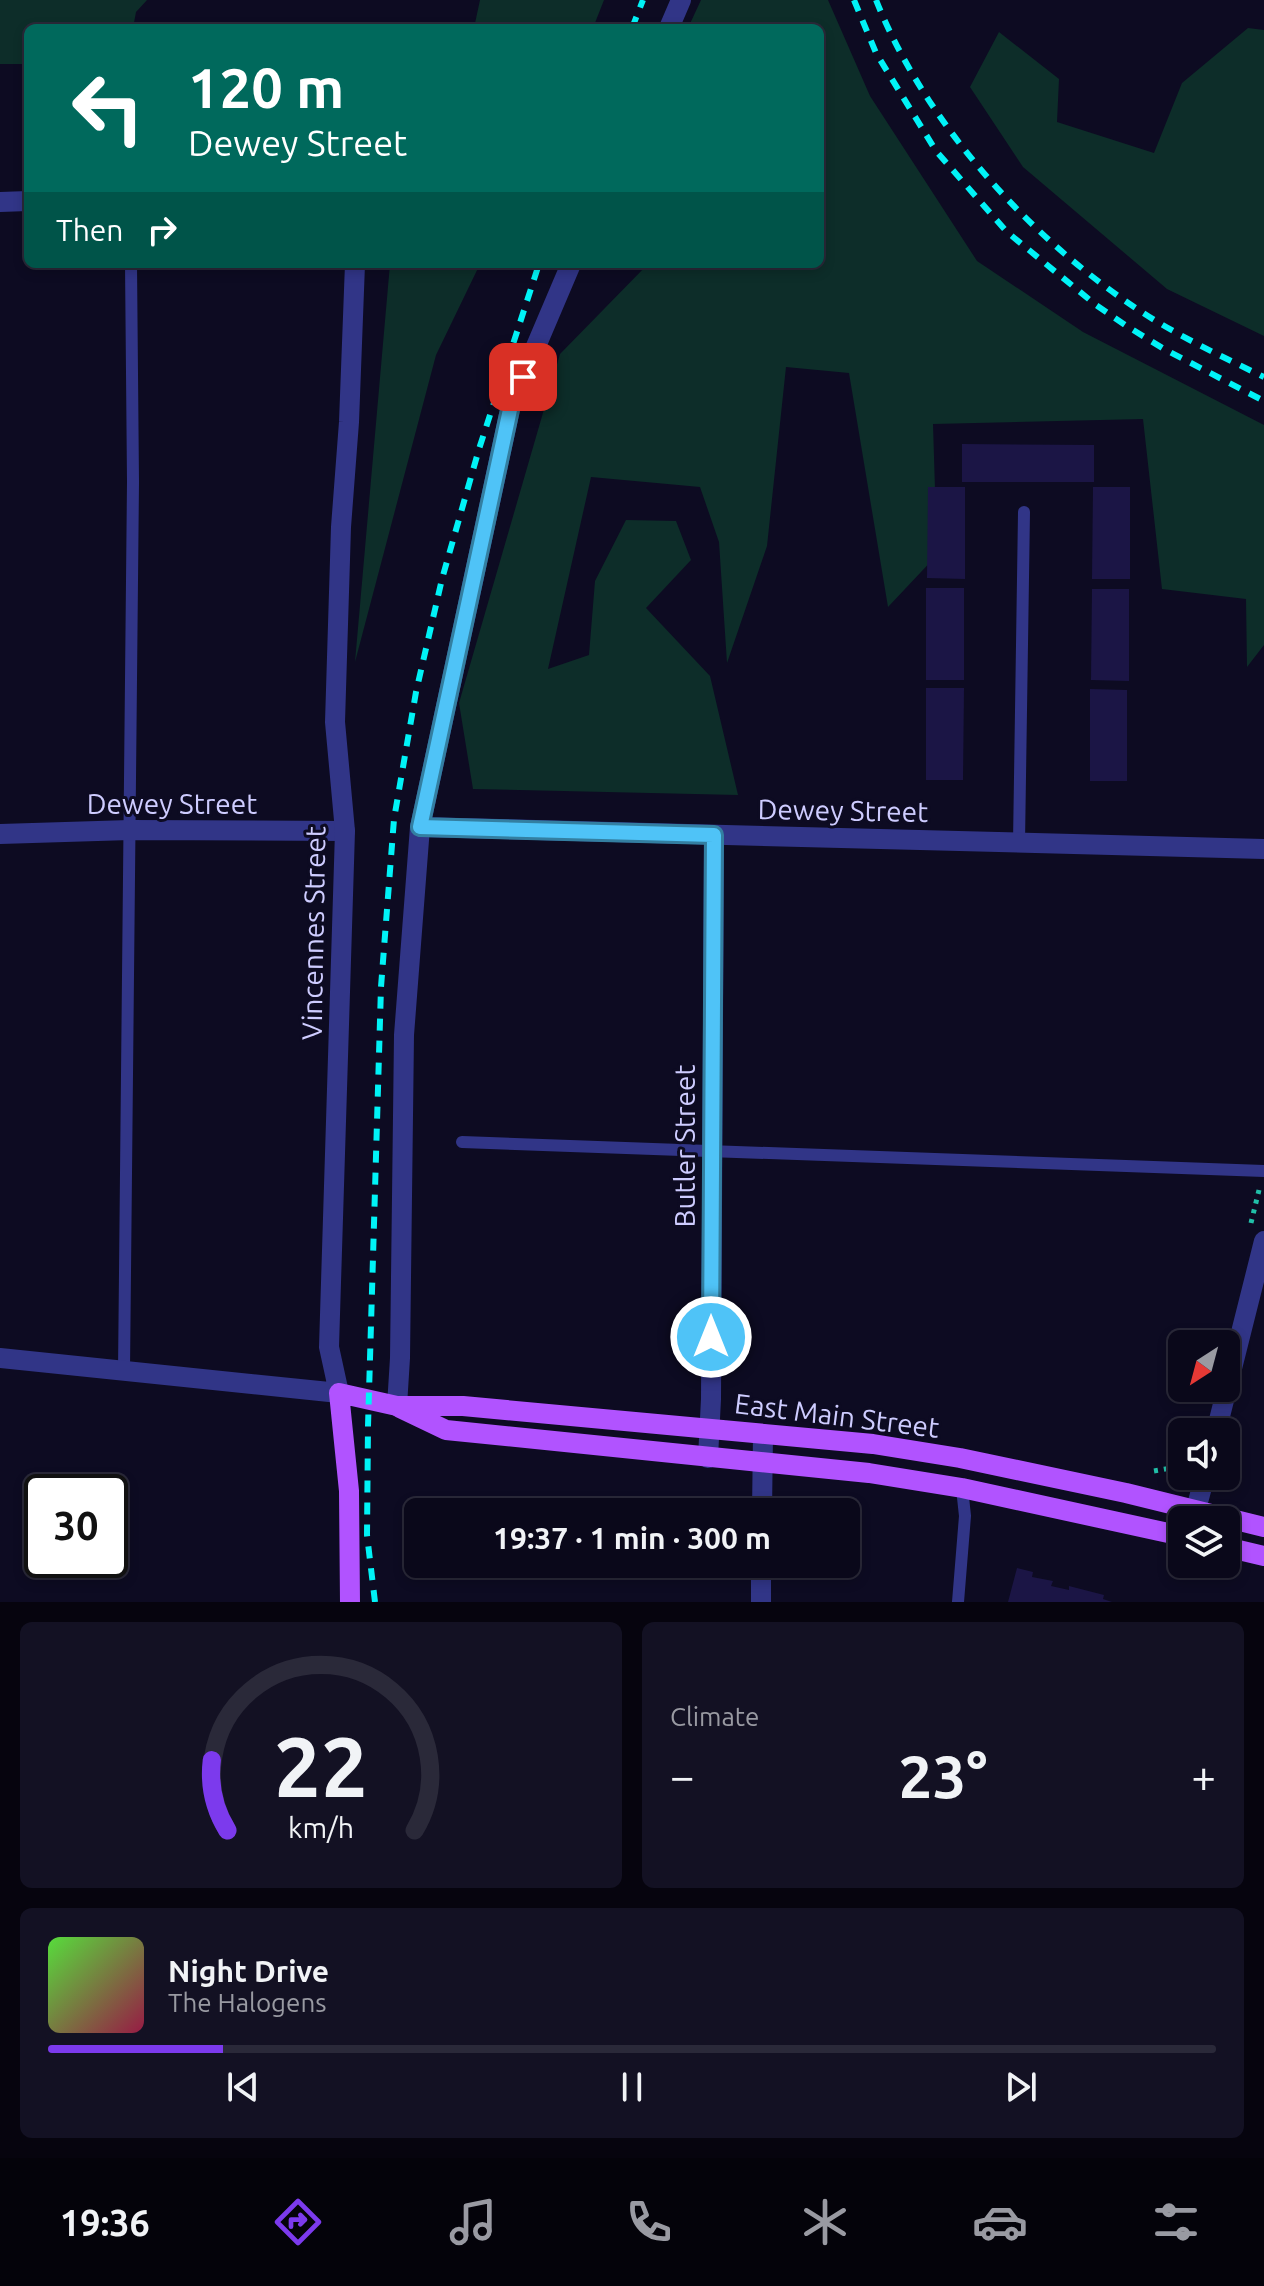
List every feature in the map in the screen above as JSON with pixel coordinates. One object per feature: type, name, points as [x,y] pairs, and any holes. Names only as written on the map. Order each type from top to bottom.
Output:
[{"type":"main road","name":"East Main Street","points":[[339,1393],[397,1406],[463,1406],[873,1444],[960,1458],[1126,1493],[1168,1506]]},
{"type":"main road","name":"Vincennes Street","points":[[339,1393],[349,1491],[350,1602]]},
{"type":"main road","name":"East Main Street","points":[[397,1406],[446,1430],[869,1473],[962,1488],[1168,1533]]},
{"type":"main road","name":"East Main Street","points":[[1240,1523],[1264,1527]]},
{"type":"main road","points":[[1240,1550],[1264,1556]]},
{"type":"street","points":[[671,24],[681,0]]},
{"type":"street","points":[[0,202],[24,201]]},
{"type":"street","name":"Vincennes Street","points":[[339,1393],[329,1347],[345,831],[335,722],[341,527],[355,268]]},
{"type":"street","points":[[397,1406],[404,1035],[420,827],[511,405],[569,268]]},
{"type":"street","name":"Dewey Street","points":[[420,827],[1264,849]]},
{"type":"street","name":"Dewey Street","points":[[0,834],[130,830],[345,831]]},
{"type":"street","name":"Butler Street","points":[[708,1458],[714,835]]},
{"type":"street","points":[[1220,1418],[1264,1241]]},
{"type":"street","points":[[0,1358],[339,1393]]},
{"type":"street","points":[[762,1498],[763,1434]]},
{"type":"street","points":[[761,1578],[761,1602]]},
{"type":"lane","points":[[124,1371],[133,482],[131,268]]},
{"type":"lane","points":[[1019,843],[1024,512]]},
{"type":"lane","points":[[462,1142],[1264,1171]]},
{"type":"lane","points":[[958,1602],[965,1516],[962,1488]]},
{"type":"path","points":[[1154,1471],[1168,1469]]},
{"type":"green space","points":[[0,0],[147,0],[136,12],[134,24],[24,24],[24,64],[0,64]]},
{"type":"green space","points":[[480,0],[604,0],[595,24],[475,24]]},
{"type":"green space","points":[[701,0],[828,0],[870,96],[977,261],[1083,332],[1264,425],[1264,645],[1247,667],[1246,599],[1162,589],[1143,419],[933,424],[937,555],[888,607],[849,373],[786,367],[767,546],[727,663],[719,542],[700,487],[591,477],[548,669],[589,655],[595,581],[626,520],[676,521],[691,560],[646,608],[710,676],[738,795],[473,789],[459,703],[560,354],[644,268],[824,268],[824,24],[690,24]]},
{"type":"green space","points":[[1248,28],[1264,30],[1264,336],[1167,289],[1023,167],[970,87],[999,32],[1059,79],[1057,122],[1154,153],[1182,83]]},
{"type":"green space","points":[[390,268],[478,268],[436,355],[355,662]]},
{"type":"building","points":[[962,444],[1094,445],[1094,482],[962,482]]},
{"type":"building","points":[[928,487],[965,487],[965,579],[927,578]]},
{"type":"building","points":[[1093,487],[1130,487],[1130,579],[1092,579]]},
{"type":"building","points":[[926,588],[964,588],[964,680],[926,680]]},
{"type":"building","points":[[1092,589],[1129,589],[1129,681],[1091,680]]},
{"type":"building","points":[[926,688],[964,688],[963,780],[926,780]]},
{"type":"building","points":[[1090,689],[1127,690],[1127,781],[1090,781]]},
{"type":"building","points":[[1017,1568],[1033,1572],[1032,1577],[1053,1581],[1051,1586],[1069,1590],[1069,1586],[1104,1595],[1103,1599],[1112,1602],[1008,1602]]},
{"type":"railway","points":[[634,24],[643,0]]},
{"type":"railway","points":[[854,0],[876,53],[936,151],[1007,232],[1125,325],[1264,401]]},
{"type":"railway","points":[[876,0],[898,48],[956,139],[1029,222],[1112,292],[1156,321],[1264,377]]},
{"type":"railway","points":[[375,1602],[367,1535],[368,1426],[381,987],[394,819],[416,692],[442,579],[479,449],[538,268]]},
{"type":"route","points":[[523,377],[511,405],[420,827],[714,835],[711,1337]]}]
